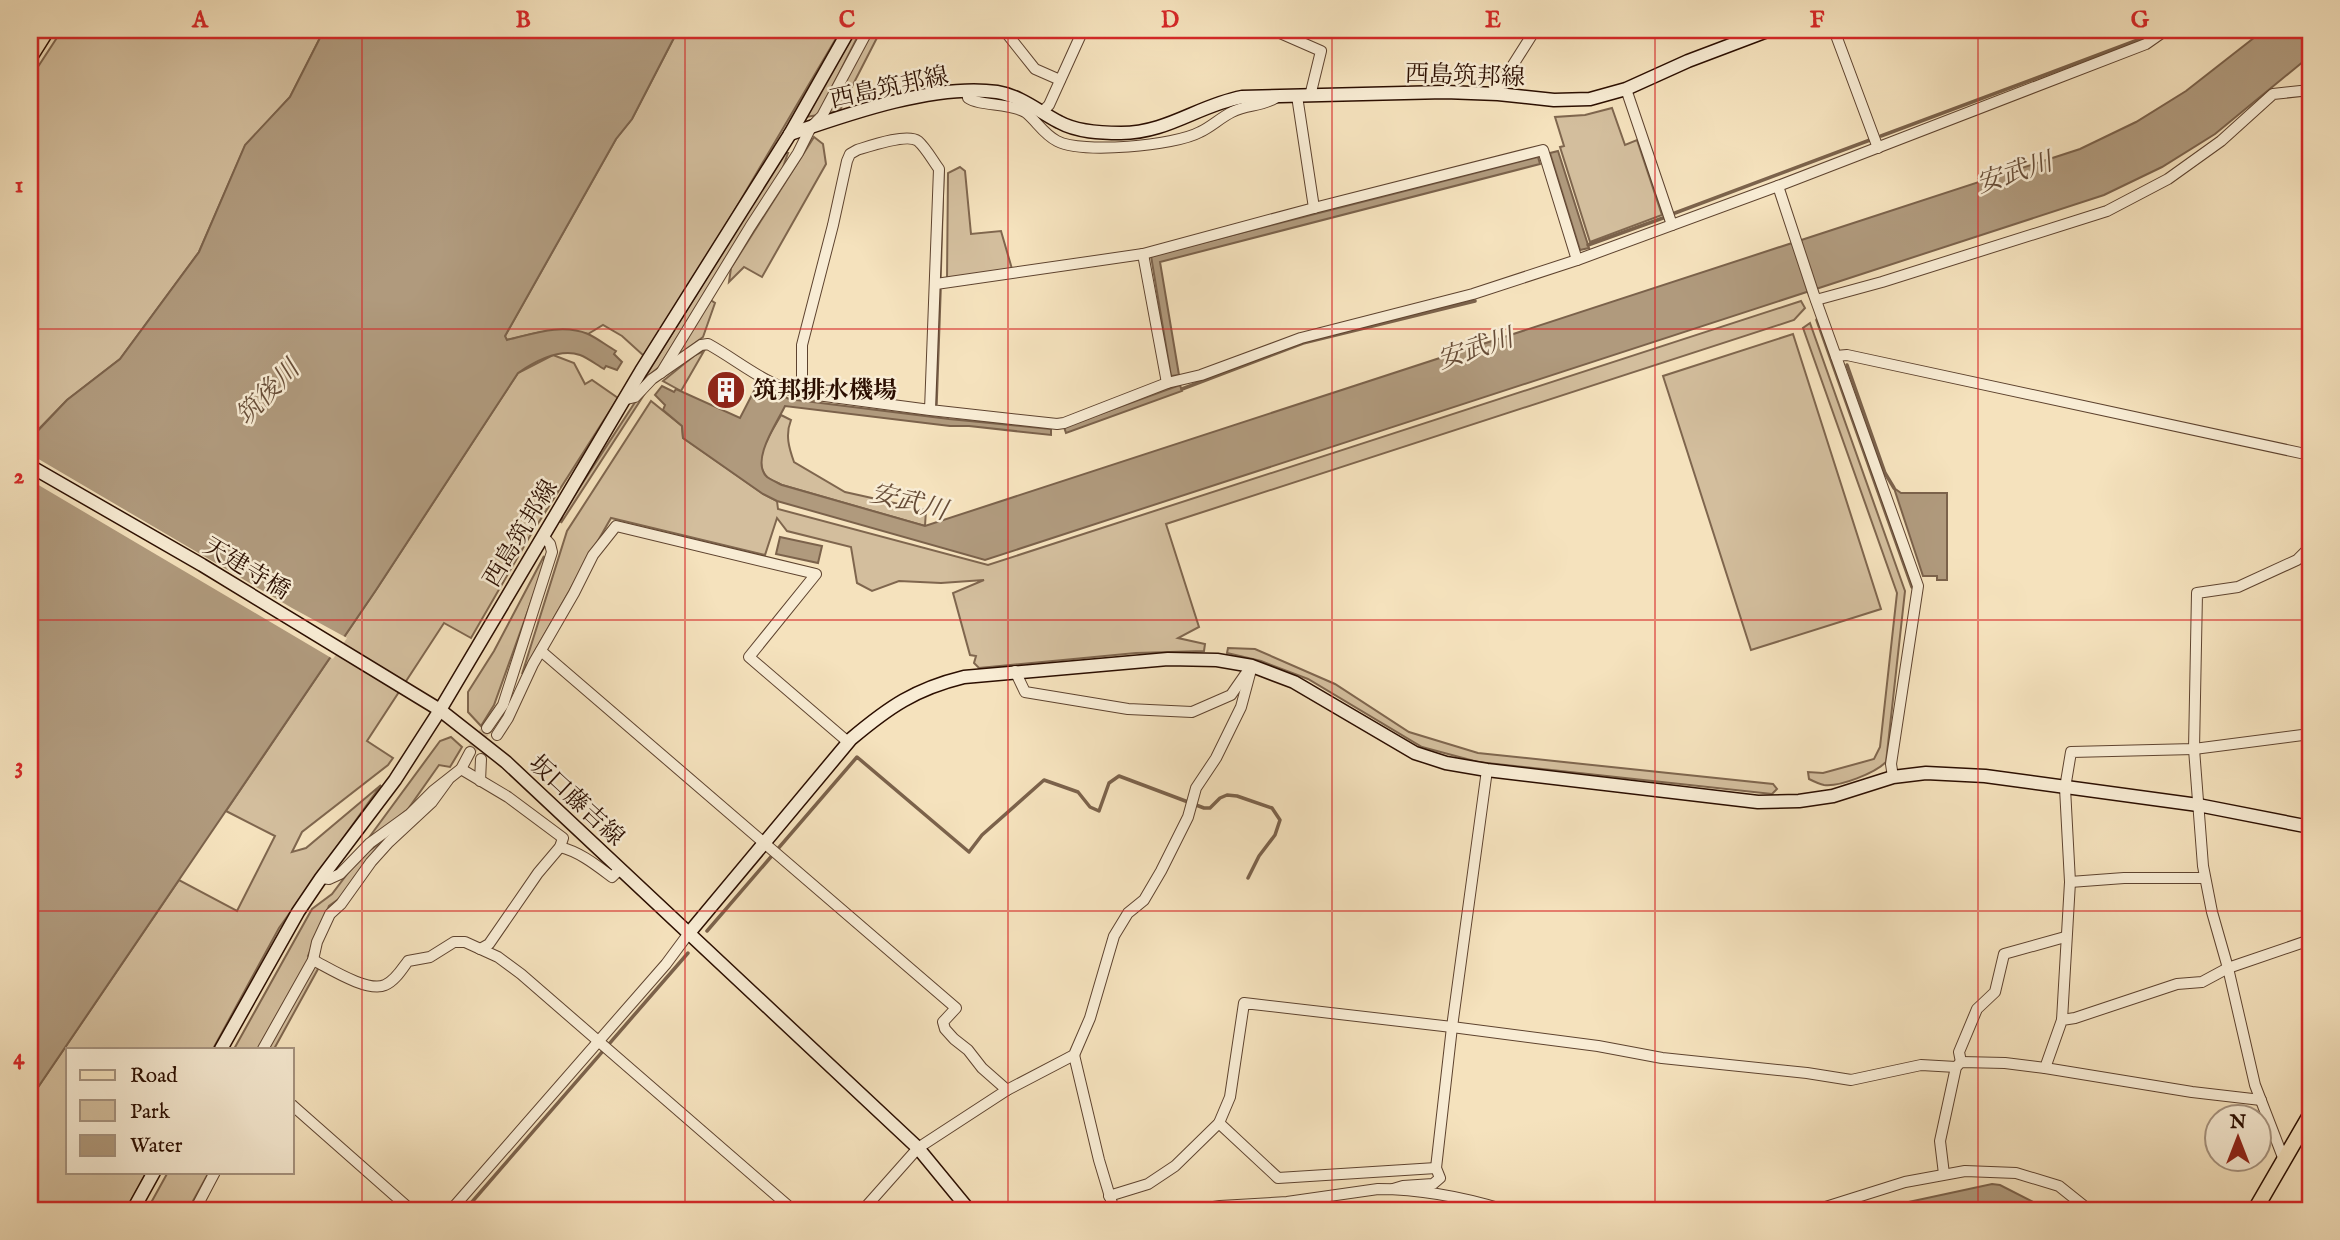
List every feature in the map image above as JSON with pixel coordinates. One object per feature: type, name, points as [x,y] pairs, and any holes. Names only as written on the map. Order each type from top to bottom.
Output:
[{"type":"main road","points":[[30,57],[47,30]]},
{"type":"main road","points":[[790,134],[849,30]]},
{"type":"main road","name":"西島筑邦線","points":[[440,710],[623,400],[790,134],[891,103],[967,92],[997,92],[1021,100],[1074,128],[1122,133],[1163,127],[1220,101],[1242,97],[1445,92],[1573,101],[1626,89],[1688,61],[1770,30]]},
{"type":"main road","name":"天建寺橋","points":[[30,466],[202,565],[440,710]]},
{"type":"main road","points":[[689,933],[848,743],[883,712],[905,698],[943,682],[964,677],[1168,659],[1217,660],[1252,666],[1294,682],[1415,753],[1446,763],[1487,770],[1758,802],[1799,801],[1833,796],[1893,777],[1926,773],[1985,776],[2198,805],[2310,827]]},
{"type":"main road","points":[[222,1048],[298,912],[395,780],[440,710]]},
{"type":"main road","name":"坂口藤吉線","points":[[440,710],[506,762],[918,1147],[969,1210]]},
{"type":"main road","points":[[2259,1209],[2310,1115]]},
{"type":"main road","points":[[134,1210],[153,1174]]},
{"type":"street","points":[[661,373],[798,153],[811,127],[822,116],[868,30]]},
{"type":"street","points":[[1004,30],[1035,69],[1060,80]]},
{"type":"street","points":[[1043,111],[1049,105],[1083,30]]},
{"type":"street","points":[[1273,30],[1321,51],[1303,96],[1314,208]]},
{"type":"street","points":[[1498,94],[1499,88],[1535,30]]},
{"type":"street","points":[[1833,30],[1878,148]]},
{"type":"street","points":[[623,400],[635,397],[652,379],[701,345],[708,344],[761,378],[789,391],[1057,424],[1167,383],[1201,375],[1301,338],[1473,294],[1577,260],[1778,186],[2146,44],[2166,30]]},
{"type":"street","points":[[1626,89],[1672,225]]},
{"type":"street","points":[[1815,297],[1882,282],[2107,211],[2168,179],[2221,141],[2273,94],[2310,90]]},
{"type":"street","points":[[967,92],[971,101],[993,103],[1024,112],[1040,129],[1058,142],[1128,147],[1173,141],[1199,133],[1231,112],[1248,106],[1265,105],[1276,97]]},
{"type":"street","points":[[802,393],[802,345],[850,154],[857,150],[912,138],[919,142],[939,169],[930,410]]},
{"type":"street","points":[[936,284],[1143,254],[1543,150],[1577,260]]},
{"type":"street","points":[[1778,186],[1918,586],[1891,764],[1893,777]]},
{"type":"street","points":[[1143,254],[1167,383]]},
{"type":"street","points":[[1836,356],[1847,355],[2310,455]]},
{"type":"street","points":[[497,735],[593,555],[616,526],[816,574],[749,657],[848,743]]},
{"type":"street","points":[[487,729],[503,705],[552,552],[550,544],[543,536]]},
{"type":"street","points":[[2284,1160],[2255,1085],[2205,878],[2194,748],[2197,593],[2238,587],[2297,560],[2310,547]]},
{"type":"street","points":[[541,651],[956,1008],[943,1022],[945,1029],[1007,1090]]},
{"type":"street","points":[[1015,671],[1025,692],[1128,709],[1192,712],[1231,695],[1252,666]]},
{"type":"street","points":[[1114,1210],[1074,1055],[1090,1018],[1114,936],[1128,913],[1144,900],[1161,871],[1188,817],[1196,788],[1216,758],[1241,707],[1252,666]]},
{"type":"street","points":[[2045,1068],[2062,1020],[2070,882],[2066,788],[2071,752],[2194,748],[2310,734]]},
{"type":"street","points":[[321,878],[329,879],[340,874],[370,843],[401,821],[461,769],[470,752]]},
{"type":"street","points":[[480,781],[481,758]]},
{"type":"street","points":[[461,769],[508,797],[564,838],[489,944],[480,949]]},
{"type":"street","points":[[1393,1189],[1433,1184],[1440,1178],[1436,1168],[1452,1027],[1487,770]]},
{"type":"street","points":[[264,1048],[313,960],[317,942],[330,914],[341,904],[380,852],[432,802],[448,780]]},
{"type":"street","points":[[560,847],[590,860],[612,877],[620,869]]},
{"type":"street","points":[[2070,882],[2124,878],[2205,878]]},
{"type":"street","points":[[451,1210],[599,1042],[689,933]]},
{"type":"street","points":[[1944,1174],[1940,1141],[1959,1052],[1976,1009],[1995,992],[2004,954],[2066,937]]},
{"type":"street","points":[[2062,1020],[2086,1015],[2178,984],[2202,982],[2228,968],[2310,940]]},
{"type":"street","points":[[313,960],[374,988],[386,985],[408,961],[429,957],[454,942],[465,942],[498,957],[793,1210]]},
{"type":"street","points":[[1109,1196],[1148,1184],[1175,1166],[1219,1123],[1230,1097],[1244,1003],[1452,1027],[1598,1046],[1662,1058],[1851,1080],[1920,1065],[2005,1063],[2261,1100]]},
{"type":"street","points":[[863,1210],[918,1147],[1007,1090],[1074,1055]]},
{"type":"street","points":[[294,1107],[411,1210]]},
{"type":"street","points":[[1219,1123],[1278,1178],[1436,1168]]},
{"type":"street","points":[[1816,1210],[1905,1182],[1965,1171],[2016,1172],[2059,1186],[2090,1210]]},
{"type":"street","points":[[195,1210],[214,1174]]},
{"type":"street","points":[[1194,1210],[1287,1202],[1378,1189],[1447,1197],[1505,1210]]},
{"type":"street","points":[[1160,1210],[1179,1210]]},
{"type":"green space","points":[[62,30],[324,30],[290,97],[245,146],[199,252],[120,359],[67,400],[32,436],[30,79]]},
{"type":"green space","points":[[678,30],[841,30],[726,225],[644,356],[622,336],[603,325],[588,334],[557,331],[506,340],[505,336],[616,139],[632,119]]},
{"type":"green space","points":[[856,30],[861,30],[818,115],[806,117]]},
{"type":"green space","points":[[871,30],[881,30],[840,110],[827,114]]},
{"type":"green space","points":[[1612,108],[1625,145],[1637,140],[1662,215],[1590,242],[1560,147],[1564,146],[1555,117],[1585,115]]},
{"type":"green space","points":[[814,137],[823,144],[826,164],[762,277],[744,267],[729,282],[731,268]]},
{"type":"green space","points":[[784,153],[788,153],[782,170],[659,367],[642,382]]},
{"type":"green space","points":[[960,167],[965,171],[971,234],[1001,231],[1012,269],[947,279],[948,173]]},
{"type":"green space","points":[[709,299],[715,303],[703,337],[673,360]]},
{"type":"green space","points":[[1801,301],[1805,308],[1794,320],[1166,524],[1199,627],[1178,638],[1205,644],[1204,651],[1136,653],[979,668],[974,663],[976,656],[970,655],[953,593],[984,580],[941,583],[899,581],[872,591],[857,583],[851,547],[787,531],[777,518],[765,555],[611,518],[522,674],[567,531],[651,401],[682,426],[683,438],[777,501],[778,509],[988,565]]},
{"type":"green space","points":[[1810,323],[1905,591],[1886,762],[1874,771],[1831,785],[1822,785],[1809,779],[1808,772],[1823,773],[1874,759],[1880,747],[1897,593],[1803,328]]},
{"type":"green space","points":[[1793,334],[1881,609],[1751,650],[1663,376]]},
{"type":"green space","points":[[704,351],[681,391],[663,381],[695,355]]},
{"type":"green space","points":[[553,355],[574,363],[585,384],[592,380],[618,398],[530,536],[471,638],[444,623],[367,741],[393,758],[388,765],[302,832],[292,852],[306,848],[381,785],[279,928],[214,1048],[66,1048],[66,1174],[146,1174],[126,1210],[30,1210],[30,1099],[179,880],[237,911],[275,836],[226,811],[376,590],[518,373]]},
{"type":"green space","points":[[651,384],[561,523],[563,513],[643,390]]},
{"type":"green space","points":[[781,415],[791,420],[788,436],[794,462],[845,492],[926,510],[925,526],[782,485],[768,478],[762,470],[762,454]]},
{"type":"green space","points":[[544,556],[544,566],[494,705],[481,726],[468,712],[468,692],[494,651]]},
{"type":"green space","points":[[1228,648],[1255,649],[1335,684],[1409,732],[1478,753],[1773,784],[1777,789],[1772,794],[1478,762],[1422,747],[1308,679],[1261,661],[1227,653]]},
{"type":"green space","points":[[451,737],[462,747],[450,767],[439,765],[408,809],[362,847],[440,741]]},
{"type":"green space","points":[[382,842],[347,893],[329,906],[308,956],[318,969],[275,1048],[235,1048],[312,909],[332,894],[360,857]]},
{"type":"green space","points":[[167,1174],[208,1174],[188,1210],[147,1210]]},
{"type":"water","name":"筑後川","points":[[324,30],[678,30],[632,119],[616,139],[505,336],[507,340],[557,329],[578,331],[616,351],[614,354],[622,362],[617,370],[606,366],[604,369],[580,355],[564,353],[539,361],[518,373],[376,590],[30,1099],[30,439],[67,400],[120,359],[199,252],[245,145],[290,97]]},
{"type":"water","name":"安武川","points":[[2264,30],[2310,30],[2310,56],[2215,134],[2162,167],[2104,195],[985,560],[777,501],[763,494],[683,438],[682,426],[663,410],[665,405],[655,395],[662,386],[674,392],[676,389],[740,418],[758,383],[789,399],[1051,429],[1051,435],[785,406],[763,452],[763,470],[767,477],[782,485],[925,526],[2080,149],[2136,122],[2186,91]]},
{"type":"water","points":[[1558,151],[1589,248],[1580,250],[1550,153]]},
{"type":"water","points":[[1538,157],[1540,164],[1160,262],[1179,375],[1171,376],[1151,256]]},
{"type":"water","points":[[1180,385],[1182,391],[1066,433],[1064,427]]},
{"type":"water","points":[[1894,488],[1901,493],[1947,493],[1947,580],[1937,580],[1937,576],[1923,576]]},
{"type":"water","points":[[780,537],[822,546],[818,563],[776,554]]},
{"type":"water","points":[[1992,1184],[2000,1185],[2049,1210],[1879,1210],[1890,1206]]},
{"type":"pier","points":[[30,454],[347,638],[333,659],[30,480]]},
{"type":"waterway","points":[[1881,136],[2143,38],[2155,30]]},
{"type":"waterway","points":[[1675,213],[1870,140]]},
{"type":"waterway","points":[[940,277],[943,170]]},
{"type":"waterway","points":[[1588,245],[1663,218]]},
{"type":"waterway","points":[[936,404],[940,290]]},
{"type":"waterway","points":[[1182,389],[1303,343],[1475,301]]},
{"type":"waterway","points":[[1817,320],[1912,587]]},
{"type":"waterway","points":[[1847,365],[1885,473],[1894,488]]},
{"type":"waterway","points":[[707,931],[857,757],[969,852],[982,835],[1044,780],[1078,792],[1090,807],[1099,811],[1109,783],[1119,776],[1204,808],[1210,808],[1227,795],[1237,796],[1272,808],[1280,820],[1275,835],[1259,856],[1248,878]]},
{"type":"waterway","points":[[465,1210],[688,953]]},
{"type":"tunnel","points":[[470,752],[487,728]]},
{"type":"place","name":"筑邦排水機場","points":[[726,390]]}]
